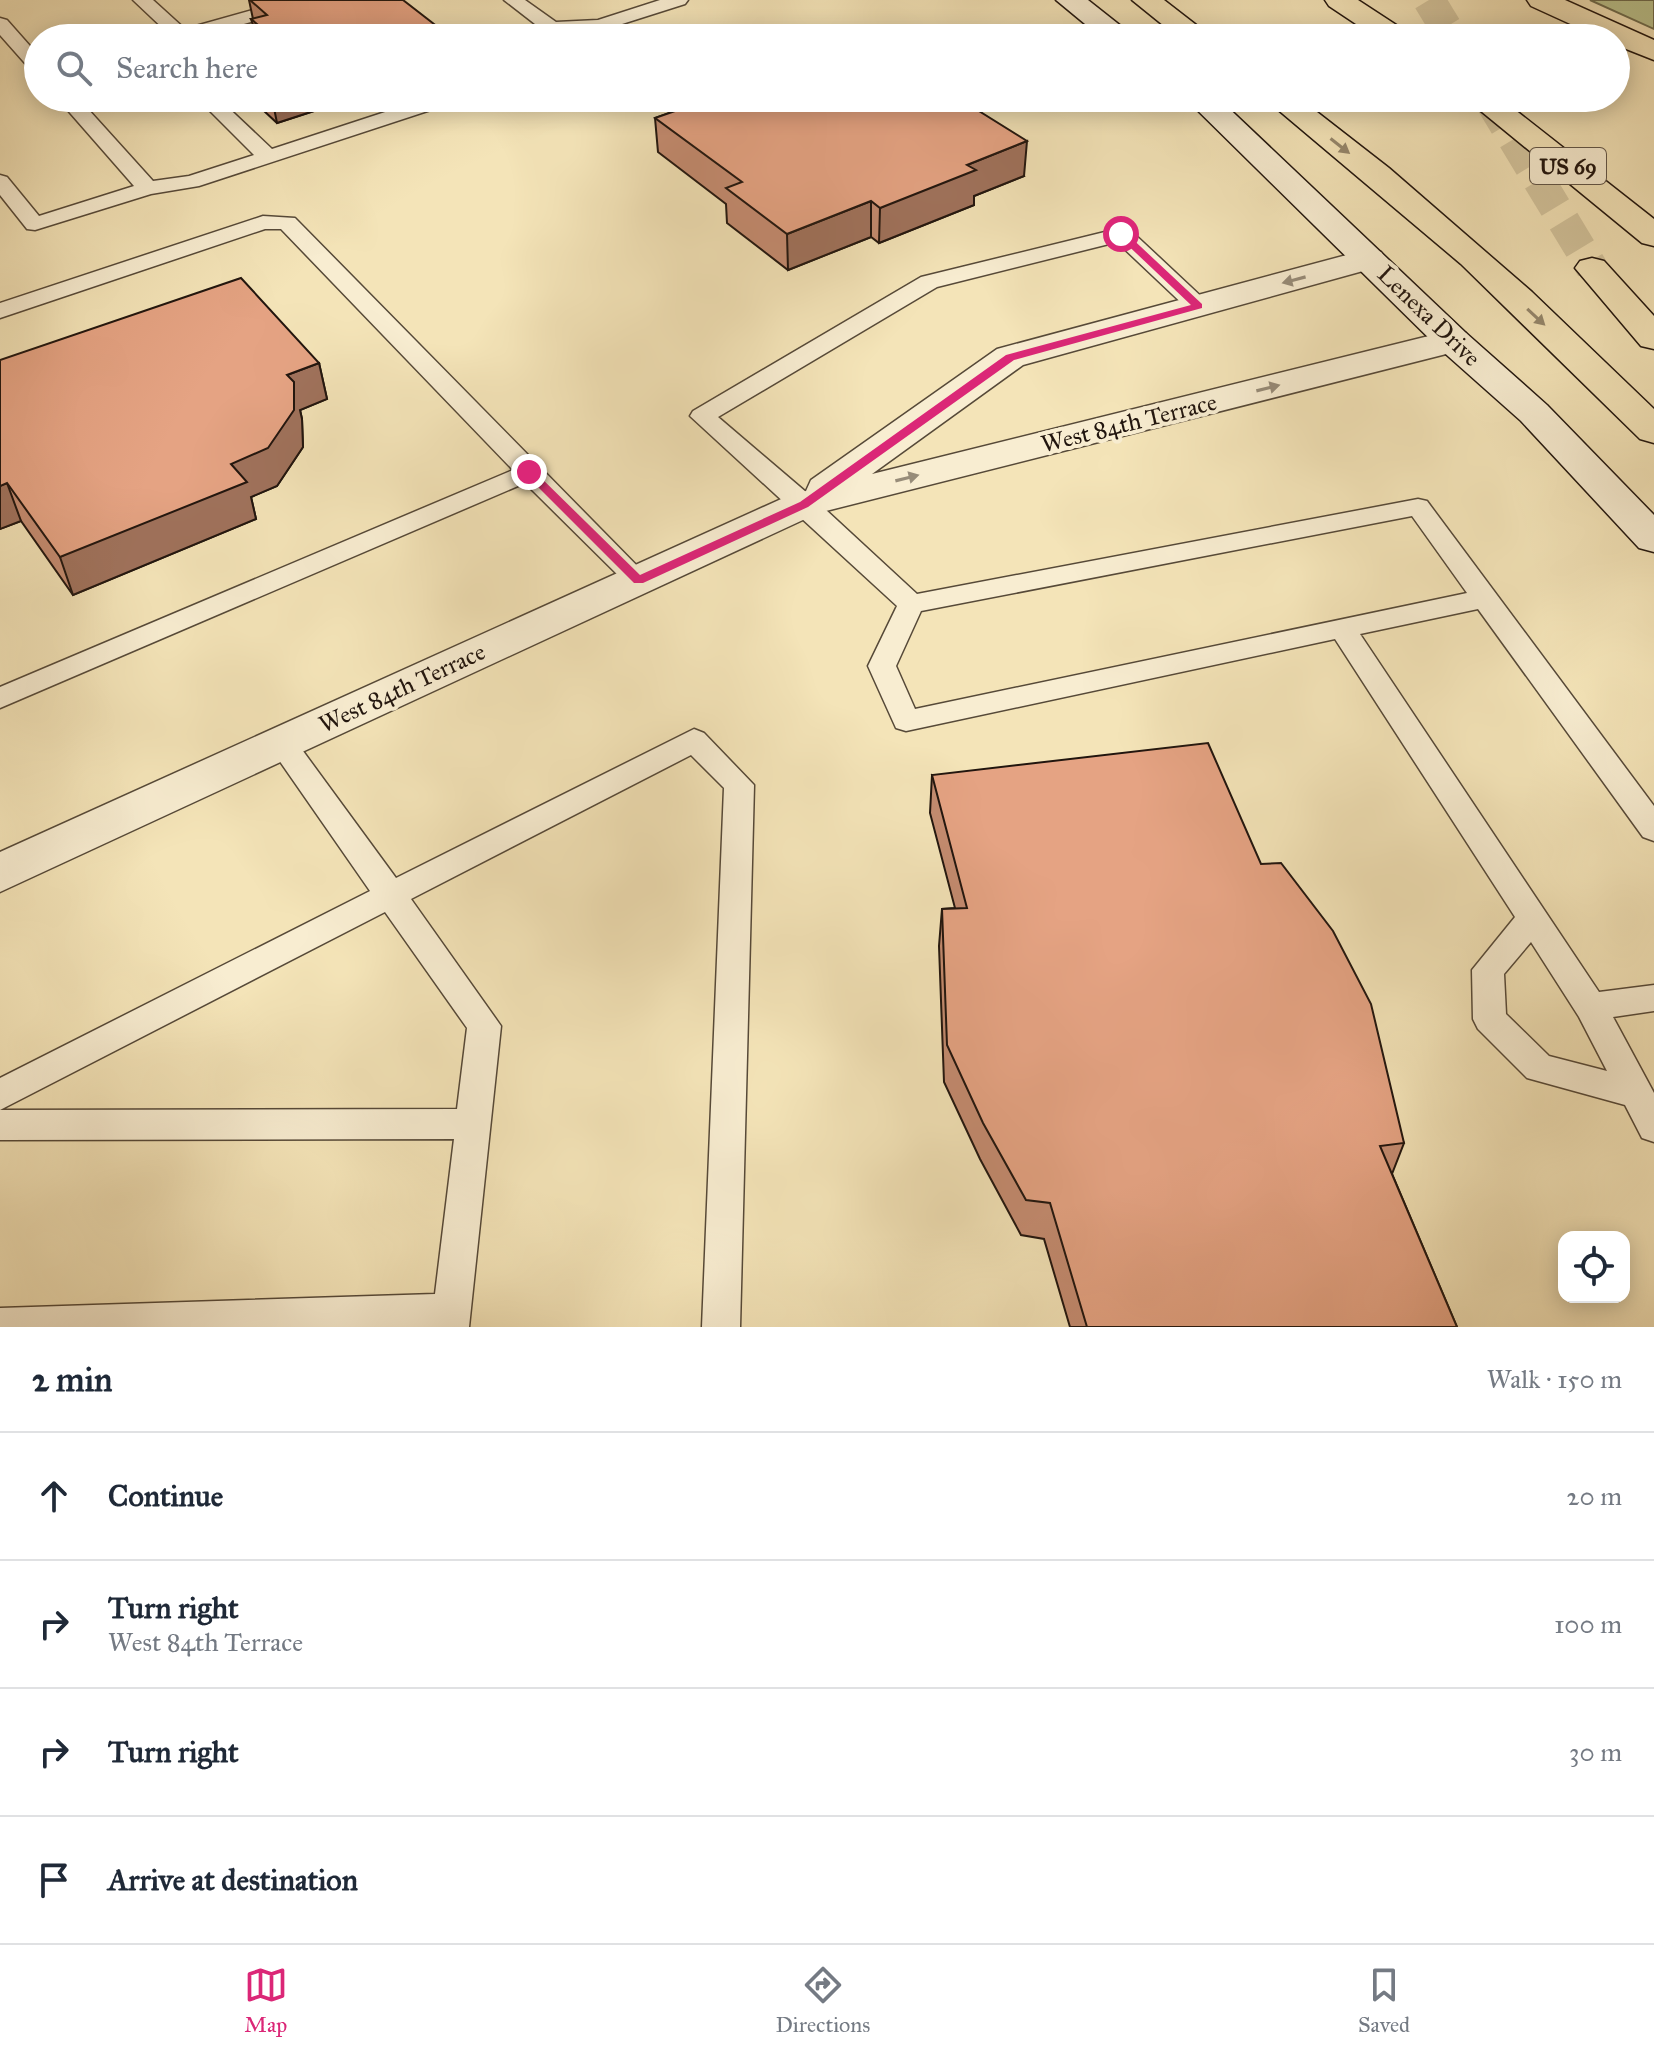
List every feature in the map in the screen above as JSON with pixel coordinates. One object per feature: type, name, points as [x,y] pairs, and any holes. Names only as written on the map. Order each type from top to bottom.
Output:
[{"type":"highway","points":[[1146,0],[1179,24]]},
{"type":"highway","points":[[1339,0],[1376,24]]},
{"type":"highway","points":[[1541,0],[1594,24]]},
{"type":"highway","points":[[1630,40],[1654,51]]},
{"type":"highway","points":[[1297,112],[1369,169],[1503,286],[1654,431]]},
{"type":"highway","name":"US 69","points":[[1498,112],[1602,191],[1654,236]]},
{"type":"highway","points":[[1592,268],[1654,338]]},
{"type":"street","points":[[1070,0],[1102,24]]},
{"type":"street","name":"Lenexa Drive","points":[[1215,112],[1453,341],[1534,413],[1654,539]]},
{"type":"street","name":"West 84th Terrace","points":[[804,504],[1010,357],[1369,259]]},
{"type":"street","name":"West 84th Terrace","points":[[0,873],[804,504],[1453,341]]},
{"type":"lane","points":[[142,0],[165,24]]},
{"type":"lane","points":[[216,24],[275,4],[308,0]]},
{"type":"lane","points":[[603,24],[679,0]]},
{"type":"lane","points":[[524,3],[548,24]]},
{"type":"lane","points":[[0,24],[24,51]]},
{"type":"lane","points":[[80,112],[148,188]]},
{"type":"lane","points":[[221,112],[268,157]]},
{"type":"lane","points":[[0,181],[35,224],[148,188],[192,182],[405,112]]},
{"type":"lane","points":[[0,311],[263,222],[287,223],[638,580]]},
{"type":"lane","points":[[911,604],[804,504],[702,416],[929,282],[1121,234],[1198,306]]},
{"type":"lane","points":[[0,698],[529,472]]},
{"type":"lane","points":[[911,604],[1418,507],[1654,829]]},
{"type":"lane","points":[[911,604],[882,666],[906,721],[1485,598]]},
{"type":"lane","points":[[1342,628],[1591,1007],[1654,1127]]},
{"type":"lane","points":[[0,1095],[694,740],[739,785],[721,1327]]},
{"type":"lane","points":[[0,1326],[451,1319],[484,1026],[282,743]]},
{"type":"lane","points":[[1533,918],[1488,970],[1490,1019],[1539,1068],[1636,1093]]},
{"type":"lane","points":[[1591,1007],[1654,998]]},
{"type":"lane","points":[[0,1125],[473,1124]]},
{"type":"green space","points":[[1590,0],[1654,0],[1654,29]]},
{"type":"building","points":[[250,0],[403,0],[434,24],[257,24],[251,19],[267,15]]},
{"type":"building","points":[[672,112],[980,112],[1027,141],[967,165],[976,170],[880,208],[871,201],[787,234],[726,188],[742,182],[655,118]]},
{"type":"building","points":[[241,278],[319,363],[287,375],[294,382],[294,410],[268,448],[231,464],[247,482],[60,557],[7,483],[0,486],[0,360]]},
{"type":"building","points":[[1208,743],[1261,864],[1281,863],[1333,931],[1371,1004],[1404,1143],[1380,1146],[1457,1327],[1087,1327],[1050,1203],[1026,1200],[983,1123],[947,1045],[942,909],[967,908],[932,775]]},
{"type":"tunnel","points":[[1429,0],[1444,24]]},
{"type":"tunnel","points":[[1497,112],[1592,268]]},
{"type":"route","points":[[529,472],[638,580],[804,504],[1010,357],[1198,306],[1121,234]]}]
